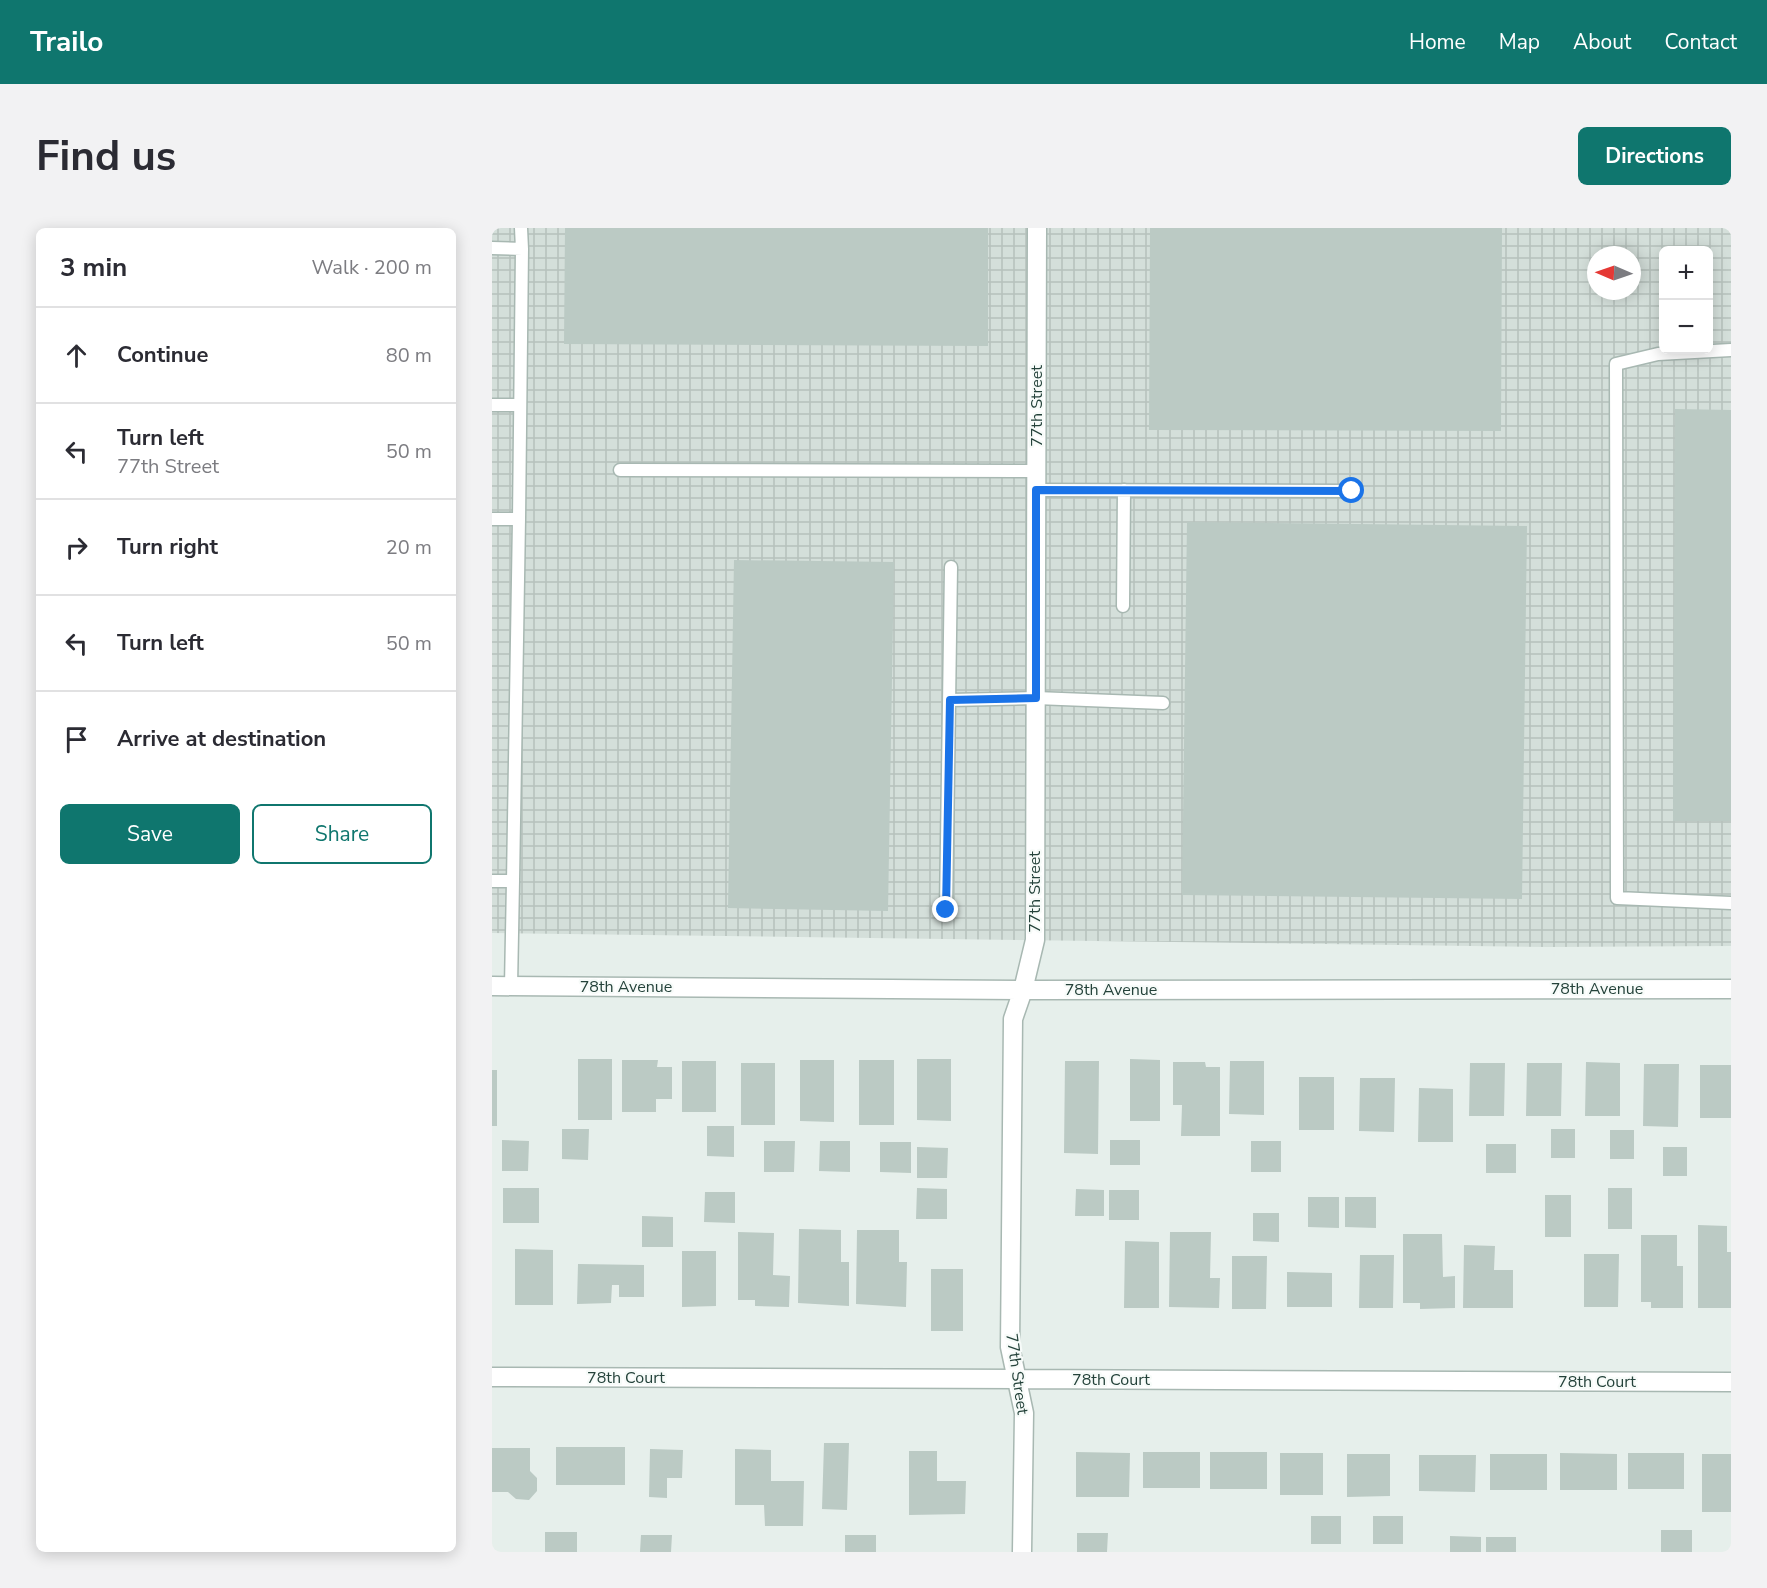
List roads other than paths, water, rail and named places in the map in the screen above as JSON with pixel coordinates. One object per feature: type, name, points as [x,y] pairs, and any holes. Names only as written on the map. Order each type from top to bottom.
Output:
[{"type":"street","name":"77th Street","points":[[1022,1552],[1024,1413],[1010,1347],[1013,1019],[1023,990],[1035,940],[1037,228]]},
{"type":"street","name":"78th Avenue","points":[[492,986],[1023,990],[1731,989]]},
{"type":"street","name":"78th Court","points":[[492,1377],[1731,1382]]},
{"type":"lane","points":[[511,986],[519,519],[521,228]]},
{"type":"lane","points":[[492,248],[522,249]]},
{"type":"lane","points":[[1731,350],[1658,354],[1616,364],[1616,376],[1617,898],[1731,903]]},
{"type":"lane","points":[[492,405],[520,405]]},
{"type":"lane","points":[[620,470],[1036,471]]},
{"type":"lane","points":[[1036,490],[1352,491]]},
{"type":"lane","points":[[1123,606],[1124,490]]},
{"type":"lane","points":[[492,519],[519,519]]},
{"type":"lane","points":[[946,910],[951,567]]},
{"type":"lane","points":[[950,700],[1036,698],[1163,703]]},
{"type":"lane","points":[[492,881],[513,881]]}]
